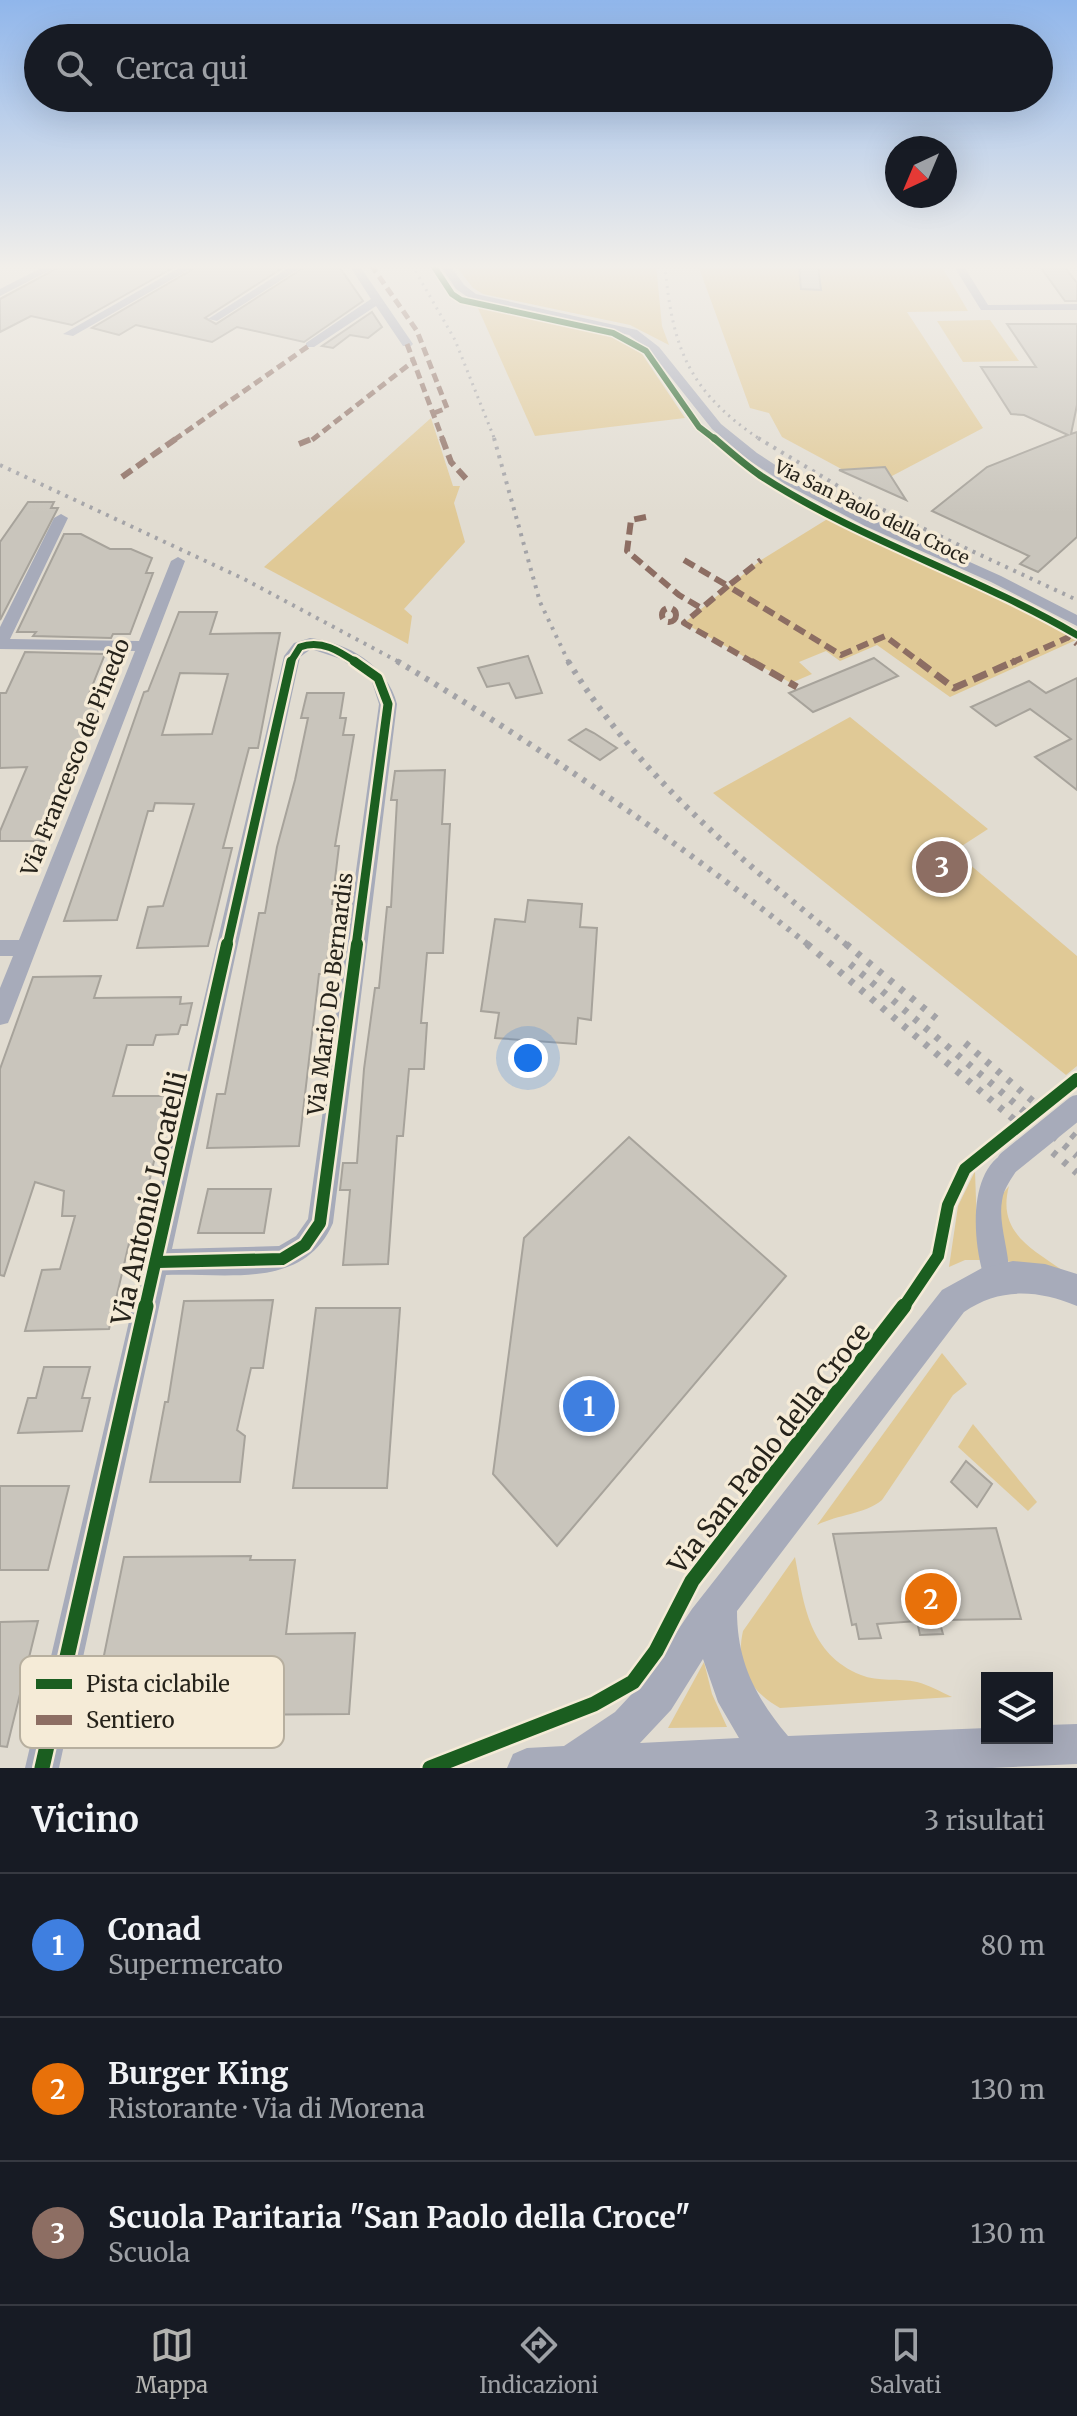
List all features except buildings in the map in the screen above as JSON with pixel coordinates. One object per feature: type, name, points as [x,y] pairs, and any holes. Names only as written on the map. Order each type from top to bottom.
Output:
[{"type":"street","name":"Via San Paolo della Croce","points":[[655,348],[710,420],[767,467],[838,507],[1006,582],[1077,621]]},
{"type":"street","points":[[61,518],[0,644],[145,646]]},
{"type":"street","name":"Via Francesco de Pinedo","points":[[0,1016],[178,561]]},
{"type":"street","name":"Via Mario De Bernardis","points":[[157,1262],[282,1259],[305,1245],[320,1223],[388,704],[384,686],[369,672],[320,643],[305,643]]},
{"type":"street","name":"Via Antonio Locatelli","points":[[67,1656],[292,656],[305,643]]},
{"type":"street","points":[[0,948],[25,948]]},
{"type":"street","points":[[997,1279],[987,1205],[996,1175],[1077,1107]]},
{"type":"street","points":[[570,1766],[609,1741],[646,1710],[718,1605],[941,1315],[971,1288],[997,1279],[1037,1278],[1077,1290]]},
{"type":"street","points":[[718,1605],[717,1642],[725,1674],[750,1721],[780,1758]]},
{"type":"street","points":[[527,1768],[780,1758],[830,1763],[1077,1744]]},
{"type":"street","name":"Via Antonio Locatelli","points":[[42,1768],[47,1748]]},
{"type":"shaded area","points":[[496,348],[634,348],[642,354],[685,418],[535,436]]},
{"type":"shaded area","points":[[728,348],[930,348],[983,428],[873,486],[782,437],[769,413],[750,408]]},
{"type":"shaded area","points":[[954,348],[1009,348],[1019,361],[963,362]]},
{"type":"shaded area","points":[[431,418],[453,486],[460,486],[454,503],[465,542],[404,609],[412,616],[408,644],[264,567]]},
{"type":"shaded area","points":[[829,518],[978,586],[1076,640],[950,697],[877,645],[840,661],[826,651],[799,662],[812,674],[791,683],[684,623],[761,560]]},
{"type":"shaded area","points":[[850,717],[988,829],[954,851],[1077,956],[1077,1066],[1066,1075],[713,793]]},
{"type":"shaded area","points":[[975,1171],[977,1229],[984,1260],[965,1260],[949,1267],[958,1206]]},
{"type":"shaded area","points":[[1009,1186],[1006,1202],[1012,1226],[1028,1245],[1062,1270],[1005,1261],[996,1202]]},
{"type":"shaded area","points":[[942,1353],[967,1384],[953,1395],[882,1500],[867,1509],[817,1525]]},
{"type":"shaded area","points":[[973,1424],[1037,1502],[1028,1511],[958,1447]]},
{"type":"shaded area","points":[[795,1557],[806,1610],[820,1641],[830,1654],[861,1675],[917,1682],[952,1697],[780,1708],[760,1694],[743,1666],[743,1631]]},
{"type":"shaded area","points":[[704,1662],[712,1694],[727,1727],[668,1728]]},
{"type":"railway","points":[[458,348],[495,440]]},
{"type":"railway","points":[[681,348],[701,385],[717,404],[759,439]]},
{"type":"railway","points":[[494,438],[540,602],[568,661]]},
{"type":"railway","points":[[759,439],[858,498],[1077,600]]},
{"type":"railway","points":[[0,465],[244,579],[401,663]]},
{"type":"railway","points":[[397,661],[504,727],[608,797],[810,946]]},
{"type":"railway","points":[[568,661],[627,742],[695,816],[770,883],[848,946]]},
{"type":"railway","points":[[807,944],[1077,1173]]},
{"type":"railway","points":[[846,944],[937,1019]]},
{"type":"railway","points":[[850,964],[1077,1156]]},
{"type":"railway","points":[[965,1043],[1077,1139]]},
{"type":"marked path","points":[[122,477],[306,348]]},
{"type":"marked path","points":[[408,348],[451,462],[469,482]]},
{"type":"marked path","points":[[423,348],[447,408],[434,413]]},
{"type":"marked path","points":[[299,444],[311,441],[415,360]]},
{"type":"marked path","points":[[646,517],[631,520],[627,551],[679,595],[701,608]]},
{"type":"marked path","points":[[684,560],[728,586],[761,560]]},
{"type":"marked path","points":[[797,687],[684,623],[728,586],[841,655],[885,636],[954,688],[1069,637],[1077,644]]},
{"type":"marked path","points":[[669,608],[676,615],[669,622],[662,615],[669,608]]},
{"type":"cycle path","points":[[642,348],[699,427],[761,476],[846,521],[1019,601],[1077,635]]},
{"type":"cycle path","points":[[67,1656],[292,656],[300,647],[310,643],[321,645],[334,649],[378,678],[384,686],[388,704],[320,1223],[305,1245],[282,1259],[157,1262]]},
{"type":"cycle path","points":[[430,1768],[594,1704],[633,1682],[656,1651],[692,1581],[872,1351],[930,1270],[938,1256],[948,1205],[965,1169],[1077,1079]]},
{"type":"cycle path","points":[[42,1768],[46,1748]]},
{"type":"place","name":"Scuola Paritaria \"San Paolo della Croce\"","points":[[942,867]]},
{"type":"place","name":"Conad","points":[[589,1406]]},
{"type":"place","name":"Burger King","points":[[931,1599]]}]
